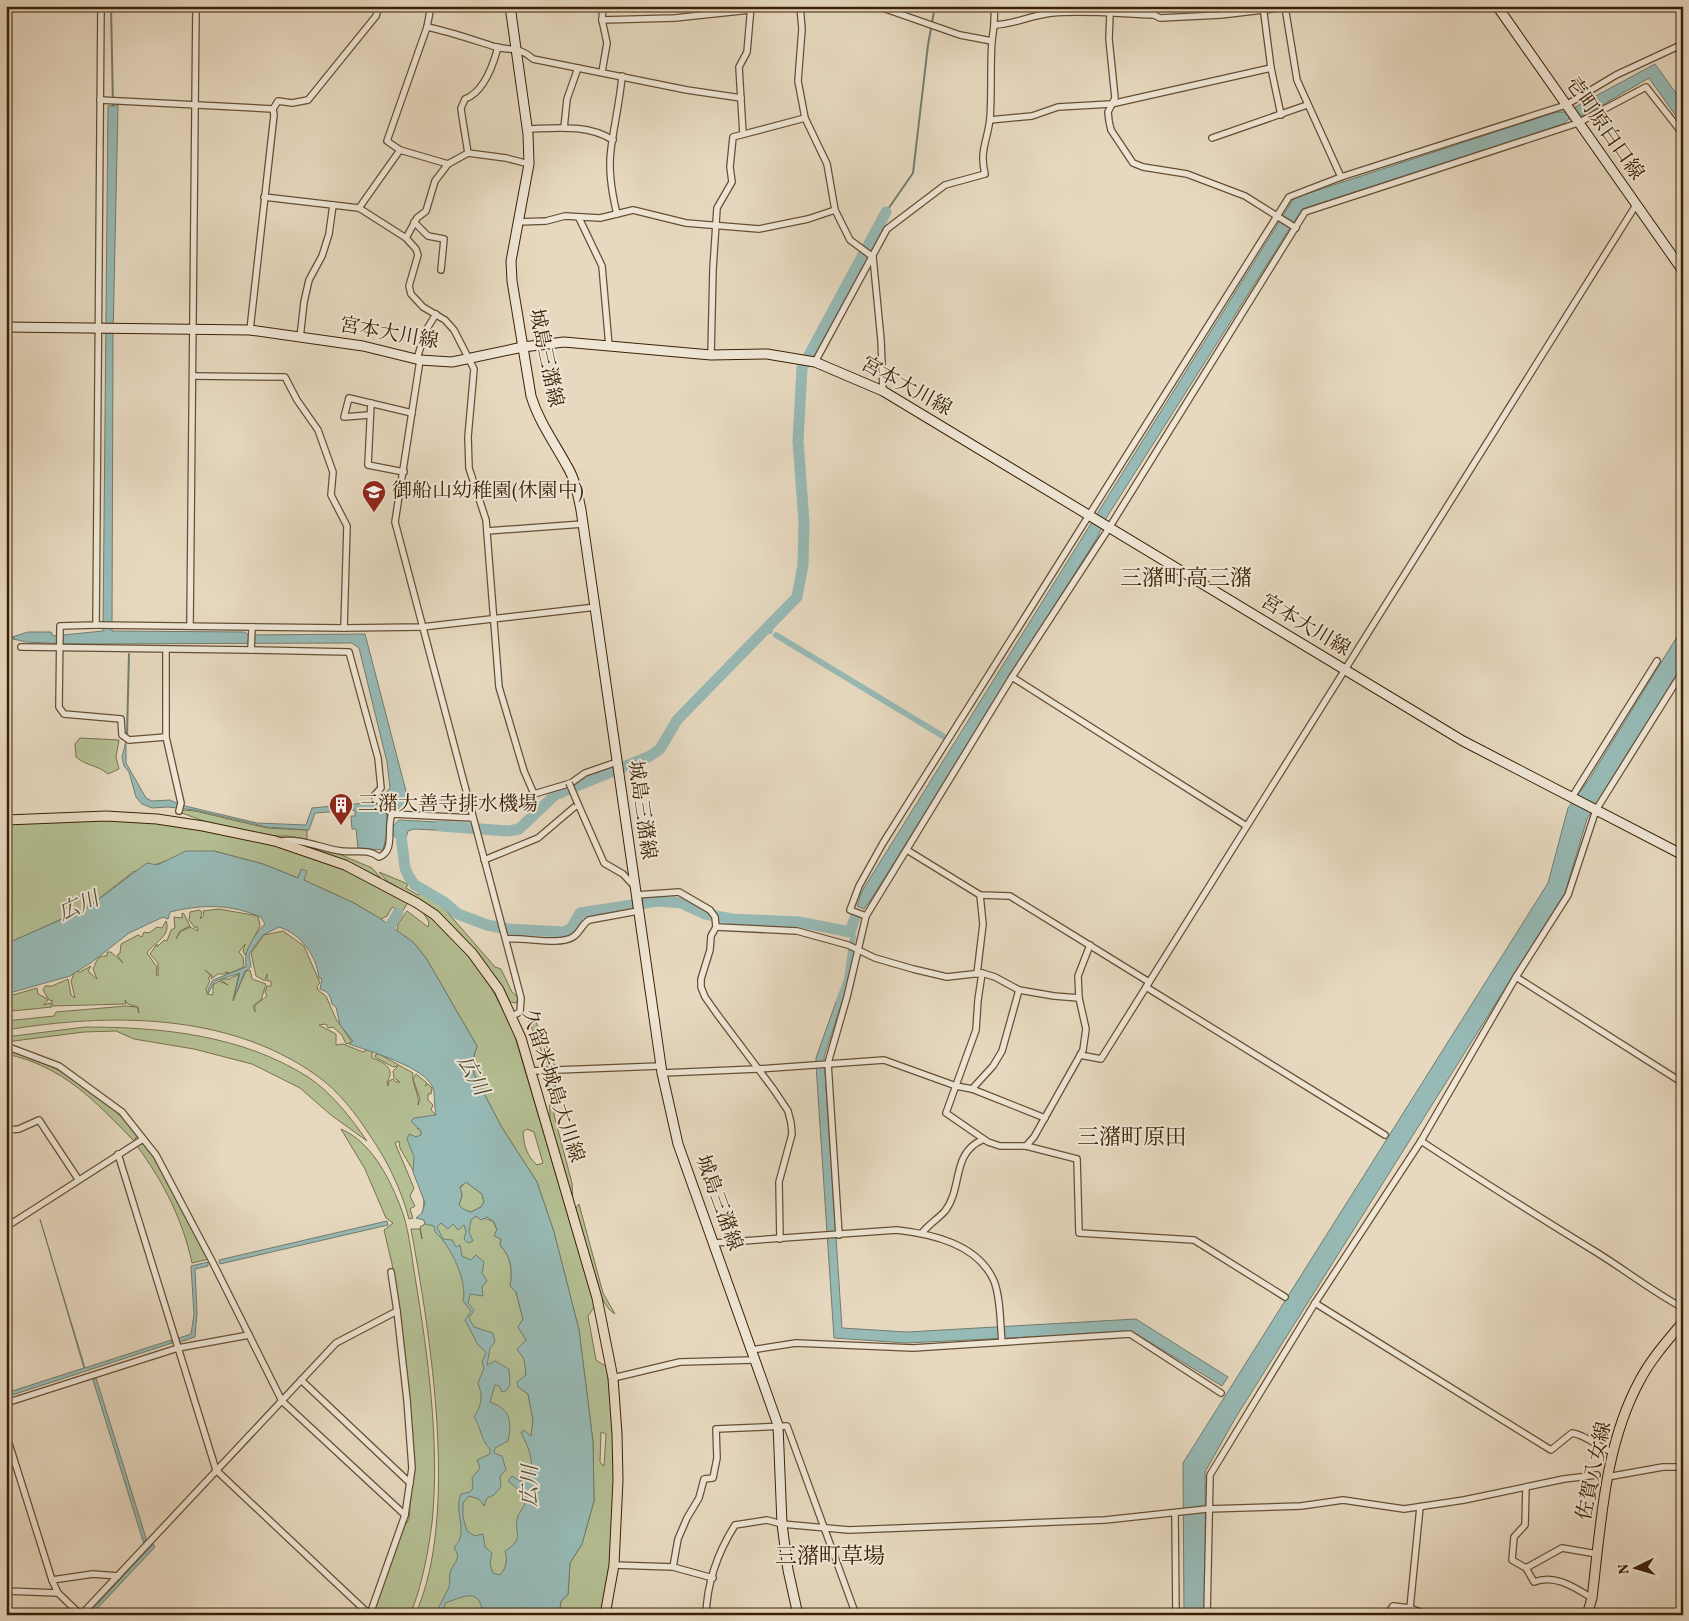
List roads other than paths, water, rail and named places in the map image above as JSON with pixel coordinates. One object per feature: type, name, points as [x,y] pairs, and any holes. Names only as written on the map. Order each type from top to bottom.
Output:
[{"type":"main road","name":"城島三潴線","points":[[510,6],[528,129],[529,164],[511,261],[523,347],[536,413],[568,467],[576,486],[596,607],[661,1069],[678,1144],[778,1425],[782,1524],[788,1570],[798,1615]]},
{"type":"main road","name":"壱町原白口線","points":[[1497,6],[1683,272]]},
{"type":"main road","name":"宮本大川線","points":[[6,327],[250,330],[363,346],[418,359],[452,362],[523,347],[564,342],[711,355],[767,354],[813,362],[883,391],[1464,741],[1683,855]]},
{"type":"main road","name":"久留米城島大川線","points":[[6,820],[106,816],[157,819],[203,826],[275,841],[345,865],[386,885],[435,915],[472,953],[499,990],[512,1016],[531,1070],[588,1262],[613,1378],[618,1480],[614,1566],[605,1615]]},
{"type":"main road","name":"佐賀八女線","points":[[1587,1615],[1592,1598],[1608,1477],[1613,1452],[1629,1402],[1641,1378],[1683,1322]]},
{"type":"street","points":[[99,625],[101,6]]},
{"type":"street","points":[[190,626],[196,6]]},
{"type":"street","points":[[250,330],[274,115],[273,109],[278,101],[292,103],[308,100],[376,16],[379,6]]},
{"type":"street","points":[[431,6],[427,27],[387,141],[400,150],[448,164]]},
{"type":"street","points":[[602,72],[607,43],[602,20],[603,6]]},
{"type":"street","points":[[602,20],[675,18],[760,6]]},
{"type":"street","points":[[800,6],[802,29],[798,81],[805,118],[827,164],[835,210],[850,240],[873,257],[881,340],[883,391]]},
{"type":"street","points":[[877,6],[923,24],[992,41]]},
{"type":"street","points":[[813,362],[871,256],[892,224],[910,213],[945,185],[985,174],[981,166],[990,120],[992,41],[995,25],[994,6]]},
{"type":"street","points":[[1152,6],[1154,15]]},
{"type":"street","points":[[995,25],[1012,24],[1038,15],[1056,13],[1154,15],[1160,18],[1221,15],[1263,8],[1296,6]]},
{"type":"street","points":[[1285,7],[1297,80],[1340,177]]},
{"type":"street","points":[[744,134],[740,67],[747,52],[751,8]]},
{"type":"street","points":[[1263,8],[1271,68],[1281,115]]},
{"type":"street","points":[[1110,13],[1108,39],[1115,98],[1108,112],[1111,130],[1133,163],[1143,167],[1188,174],[1245,196],[1296,228]]},
{"type":"street","points":[[427,27],[458,34],[498,47],[516,48],[532,59],[687,90],[742,98]]},
{"type":"street","points":[[866,916],[850,910],[864,878],[883,843],[1091,517],[1276,215],[1289,197],[1340,177],[1567,107],[1616,75],[1683,44]]},
{"type":"street","points":[[468,153],[461,108],[465,99],[474,96],[492,68],[498,47]]},
{"type":"street","points":[[564,128],[567,99],[578,68]]},
{"type":"street","points":[[990,120],[1032,116],[1058,107],[1111,104],[1271,68]]},
{"type":"street","points":[[618,214],[611,176],[613,140],[622,76]]},
{"type":"street","points":[[838,1235],[827,1064],[847,997],[856,947],[866,916],[1012,677],[1305,212],[1577,121],[1646,87],[1683,134]]},
{"type":"street","points":[[100,100],[273,109]]},
{"type":"street","points":[[1212,138],[1307,105]]},
{"type":"street","points":[[711,355],[716,226],[718,208],[732,182],[730,167],[733,137],[805,118]]},
{"type":"street","points":[[528,129],[564,128],[592,131],[613,140]]},
{"type":"street","points":[[359,208],[400,150]]},
{"type":"street","points":[[406,238],[414,222],[426,211],[432,186],[448,164],[468,153],[506,158],[529,164]]},
{"type":"street","points":[[264,197],[359,208],[406,238],[416,249],[418,256],[410,286],[411,294],[423,307],[436,314],[454,330],[474,369],[468,437],[470,468],[482,502],[487,531],[493,620],[499,664],[499,687],[524,771],[534,794],[570,783],[585,773],[617,762]]},
{"type":"street","points":[[300,338],[304,302],[310,280],[322,256],[329,234],[333,205]]},
{"type":"street","points":[[1080,1055],[1100,1059],[1148,985],[1245,825],[1345,670],[1636,205]]},
{"type":"street","points":[[517,222],[546,221],[565,216],[579,218],[618,214],[633,210],[686,223],[759,228],[808,219],[835,210]]},
{"type":"street","points":[[579,218],[602,266],[610,346]]},
{"type":"street","points":[[414,222],[428,236],[444,239],[441,270]]},
{"type":"street","points":[[436,314],[425,332],[418,359],[404,472],[395,522],[521,998],[520,1012],[512,1016]]},
{"type":"street","points":[[193,376],[285,377],[297,400],[318,430],[333,472],[331,495],[347,526],[344,628]]},
{"type":"street","points":[[369,415],[344,417],[349,398],[412,412]]},
{"type":"street","points":[[371,403],[368,465],[404,472]]},
{"type":"street","points":[[487,531],[583,524]]},
{"type":"street","points":[[166,737],[129,740],[122,735],[121,719],[60,711],[60,626],[190,626],[252,630],[422,627],[596,607]]},
{"type":"street","points":[[251,648],[252,630]]},
{"type":"street","points":[[21,647],[166,650],[251,648],[349,652],[378,758],[381,788],[374,796],[392,814],[473,819]]},
{"type":"street","points":[[166,650],[166,737],[181,803],[179,811]]},
{"type":"street","points":[[1574,798],[1657,661]]},
{"type":"street","points":[[1207,1615],[1207,1509],[1210,1475],[1315,1303],[1421,1141],[1516,977],[1568,895],[1595,809],[1683,671]]},
{"type":"street","points":[[1012,677],[1245,825]]},
{"type":"street","points":[[570,783],[604,863],[623,874],[635,891],[679,892],[710,910],[715,917],[716,927],[711,936],[710,950],[701,979],[701,987],[705,997],[774,1090],[788,1111],[791,1122],[792,1134],[779,1182],[780,1239]]},
{"type":"street","points":[[484,860],[538,838],[578,804]]},
{"type":"street","points":[[275,841],[286,840],[319,844],[342,851],[357,850],[374,853],[379,857],[384,855],[389,848],[392,814]]},
{"type":"street","points":[[907,850],[980,895],[1010,896],[1090,945],[1148,985],[1385,1135]]},
{"type":"street","points":[[980,895],[983,924],[976,1030],[946,1113],[970,1128],[982,1140],[1000,1146],[1026,1146],[1077,1159],[1079,1233],[1194,1240],[1285,1297]]},
{"type":"street","points":[[506,939],[523,937],[562,942],[576,936],[589,920],[638,911]]},
{"type":"street","points":[[716,927],[797,931],[856,947],[875,958],[947,976],[980,973],[995,977],[1019,990],[1079,998]]},
{"type":"street","points":[[1026,1146],[1034,1137],[1080,1055],[1086,1029],[1079,998],[1078,976],[1090,945]]},
{"type":"street","points":[[1516,977],[1683,1083]]},
{"type":"street","points":[[972,1089],[993,1066],[1002,1051],[1019,990]]},
{"type":"street","points":[[6,1046],[59,1066],[92,1088],[122,1112],[156,1155],[282,1401],[405,1515]]},
{"type":"street","points":[[531,1070],[757,1069],[884,1060],[956,1086],[972,1089],[1045,1118]]},
{"type":"street","points":[[6,1128],[9,1130],[19,1129],[39,1120],[78,1178]]},
{"type":"street","points":[[6,1227],[78,1178],[143,1139]]},
{"type":"street","points":[[922,1233],[929,1223],[946,1211],[960,1162],[973,1144],[982,1140]]},
{"type":"street","points":[[1421,1141],[1528,1212],[1598,1253],[1656,1293],[1683,1308]]},
{"type":"street","points":[[118,1154],[216,1470],[370,1614],[405,1515],[412,1468],[398,1311],[391,1272]]},
{"type":"street","points":[[714,1243],[897,1230],[922,1233],[967,1249],[994,1281],[1002,1342]]},
{"type":"street","points":[[1315,1303],[1551,1450],[1572,1433],[1587,1436],[1600,1448],[1613,1452]]},
{"type":"street","points":[[6,1434],[52,1580],[58,1592],[81,1615],[336,1343],[398,1311]]},
{"type":"street","points":[[751,1350],[796,1343],[912,1348],[1130,1334],[1221,1393]]},
{"type":"street","points":[[6,1403],[178,1348],[249,1335]]},
{"type":"street","points":[[613,1378],[680,1362],[754,1360]]},
{"type":"street","points":[[301,1380],[410,1483]]},
{"type":"street","points":[[673,1567],[678,1539],[687,1518],[699,1498],[704,1478],[713,1478],[717,1458],[716,1429],[787,1426],[856,1615]]},
{"type":"street","points":[[1608,1477],[1663,1467],[1683,1467]]},
{"type":"street","points":[[706,1615],[707,1591],[713,1578],[720,1550],[735,1525],[767,1520],[782,1524],[849,1530],[1105,1520],[1175,1514],[1207,1509],[1301,1506],[1343,1500],[1397,1509],[1420,1507],[1564,1478],[1597,1475]]},
{"type":"street","points":[[1526,1487],[1525,1525],[1514,1537],[1512,1560],[1526,1568],[1534,1582],[1544,1578],[1563,1582],[1592,1598]]},
{"type":"street","points":[[1410,1608],[1420,1507]]},
{"type":"street","points":[[1175,1514],[1176,1615]]},
{"type":"street","points":[[1526,1568],[1562,1548],[1597,1554]]},
{"type":"street","points":[[614,1566],[673,1567],[713,1578]]},
{"type":"street","points":[[52,1580],[93,1574],[118,1576]]},
{"type":"street","points":[[6,1591],[58,1592]]},
{"type":"street","points":[[1387,1615],[1393,1606],[1410,1608],[1428,1615]]},
{"type":"water","points":[[1655,64],[1683,103],[1683,126],[1649,78],[1585,115],[1569,119],[1563,124],[1302,209],[1105,520],[1097,538],[870,901],[864,909],[857,906],[862,891],[1294,198],[1556,112],[1566,112]]},
{"type":"water","points":[[118,105],[113,337],[112,631],[245,632],[248,635],[365,634],[408,799],[405,808],[396,809],[390,803],[384,810],[387,814],[387,824],[394,825],[399,820],[457,823],[454,831],[414,829],[408,831],[406,838],[397,839],[393,834],[387,833],[383,850],[358,848],[356,829],[352,829],[351,816],[355,816],[355,810],[315,813],[309,830],[267,827],[195,810],[168,807],[152,808],[142,804],[136,797],[129,772],[124,766],[122,757],[126,741],[126,763],[146,798],[152,801],[170,800],[181,805],[257,823],[306,825],[312,808],[376,802],[390,788],[387,762],[359,648],[352,643],[67,644],[26,642],[9,638],[28,632],[51,632],[53,636],[103,631],[108,106]]},
{"type":"water","points":[[1683,627],[1683,666],[1587,819],[1565,893],[1236,1417],[1205,1472],[1206,1615],[1184,1615],[1183,1463],[1548,883],[1568,808],[1590,778]]},
{"type":"water","name":"広川","points":[[186,851],[214,851],[263,864],[298,878],[301,869],[307,871],[304,880],[354,903],[381,919],[413,942],[426,958],[477,1046],[473,1059],[474,1074],[501,1126],[537,1182],[554,1232],[579,1330],[593,1442],[594,1501],[582,1544],[570,1563],[568,1595],[561,1601],[559,1615],[483,1615],[478,1600],[470,1596],[445,1603],[444,1610],[449,1614],[455,1615],[435,1615],[449,1587],[450,1573],[457,1558],[454,1547],[459,1542],[461,1536],[459,1501],[461,1494],[470,1492],[473,1488],[472,1478],[480,1468],[477,1460],[490,1454],[490,1449],[484,1441],[474,1417],[481,1400],[478,1383],[484,1368],[482,1362],[486,1352],[478,1345],[465,1320],[471,1311],[463,1301],[463,1284],[452,1254],[435,1232],[434,1226],[425,1224],[424,1220],[416,1218],[422,1213],[425,1203],[413,1172],[414,1157],[407,1139],[409,1134],[416,1137],[421,1135],[421,1131],[411,1121],[414,1118],[436,1115],[434,1091],[428,1080],[420,1073],[396,1061],[349,1044],[353,1041],[340,1025],[336,1007],[332,1004],[329,994],[320,989],[322,979],[319,978],[315,961],[301,940],[287,930],[279,927],[263,935],[249,954],[251,967],[245,971],[233,1001],[240,973],[215,981],[208,994],[208,989],[213,980],[246,967],[246,956],[249,947],[265,924],[261,917],[238,910],[205,907],[170,912],[168,919],[163,917],[129,933],[92,962],[70,976],[6,994],[6,944],[87,908],[147,863],[157,865]],"holes":[[[466,1182],[482,1194],[484,1202],[481,1207],[471,1212],[459,1205],[462,1195],[460,1187]],[[476,1216],[481,1220],[487,1217],[493,1221],[497,1229],[494,1236],[501,1239],[500,1245],[507,1254],[510,1264],[510,1286],[516,1292],[523,1319],[518,1327],[526,1340],[517,1349],[524,1359],[526,1375],[517,1382],[518,1387],[528,1394],[533,1420],[531,1436],[524,1430],[521,1432],[531,1460],[528,1479],[520,1481],[512,1476],[508,1481],[525,1495],[525,1502],[518,1516],[517,1538],[512,1546],[505,1551],[506,1564],[500,1575],[493,1573],[490,1564],[492,1553],[485,1547],[483,1534],[475,1536],[467,1531],[463,1517],[463,1503],[469,1496],[479,1499],[484,1506],[487,1498],[494,1495],[501,1487],[500,1476],[506,1470],[502,1456],[494,1453],[495,1448],[508,1441],[510,1422],[506,1412],[490,1402],[495,1385],[499,1386],[502,1392],[506,1391],[510,1385],[509,1369],[495,1361],[487,1365],[490,1348],[495,1342],[493,1333],[474,1327],[469,1318],[474,1310],[468,1303],[470,1294],[483,1296],[482,1287],[487,1281],[482,1273],[484,1262],[476,1255],[471,1260],[462,1256],[460,1245],[456,1247],[452,1240],[443,1239],[437,1227],[441,1223],[448,1229],[453,1224],[458,1230],[464,1225],[466,1232],[464,1239],[468,1243],[473,1241],[469,1232],[471,1220]]]},
{"type":"water","points":[[841,994],[843,999],[824,1057],[842,1328],[907,1332],[1136,1319],[1228,1377],[1222,1386],[1133,1332],[906,1343],[834,1338],[816,1058],[837,999]]},
{"type":"water","points":[[40,1219],[85,1368],[171,1340],[172,1343],[6,1397],[6,1393],[84,1368]]},
{"type":"water","points":[[387,1221],[388,1225],[220,1264],[219,1260]]},
{"type":"water","points":[[208,1262],[208,1266],[195,1269],[197,1313],[195,1337],[180,1342],[179,1338],[191,1334],[194,1314],[191,1266]]},
{"type":"water","points":[[96,1378],[146,1538],[144,1544],[93,1380]]},
{"type":"water","points":[[153,1544],[155,1547],[91,1615],[87,1615]]},
{"type":"waterway","points":[[111,6],[113,106]]},
{"type":"waterway","points":[[886,212],[913,173],[928,45],[935,6]]},
{"type":"waterway","points":[[440,826],[509,831],[519,829],[555,795],[650,756],[660,749],[677,720],[797,597],[803,565],[804,522],[798,441],[802,368],[886,212]]},
{"type":"waterway","points":[[766,629],[770,631]]},
{"type":"waterway","points":[[776,635],[946,738]]},
{"type":"waterway","points":[[6,640],[14,638]]},
{"type":"waterway","points":[[127,736],[129,654]]},
{"type":"waterway","points":[[400,828],[405,868],[415,885],[444,902],[458,914],[487,925],[508,929],[563,932],[571,929],[580,913],[658,901],[681,903],[705,914],[732,919],[799,922],[850,932],[856,915]]},
{"type":"waterway","points":[[383,938],[398,913]]},
{"type":"waterway","points":[[839,1001],[847,979],[853,936],[850,932]]},
{"type":"place","name":"御船山幼稚園(休園中)","points":[[374,513]]},
{"type":"place","name":"三潴大善寺排水機場","points":[[341,826]]},
{"type":"district","name":"三潴町高三潴","points":[[1186,579]]},
{"type":"district","name":"三潴町原田","points":[[1132,1138]]},
{"type":"district","name":"三潴町草場","points":[[830,1557]]}]
